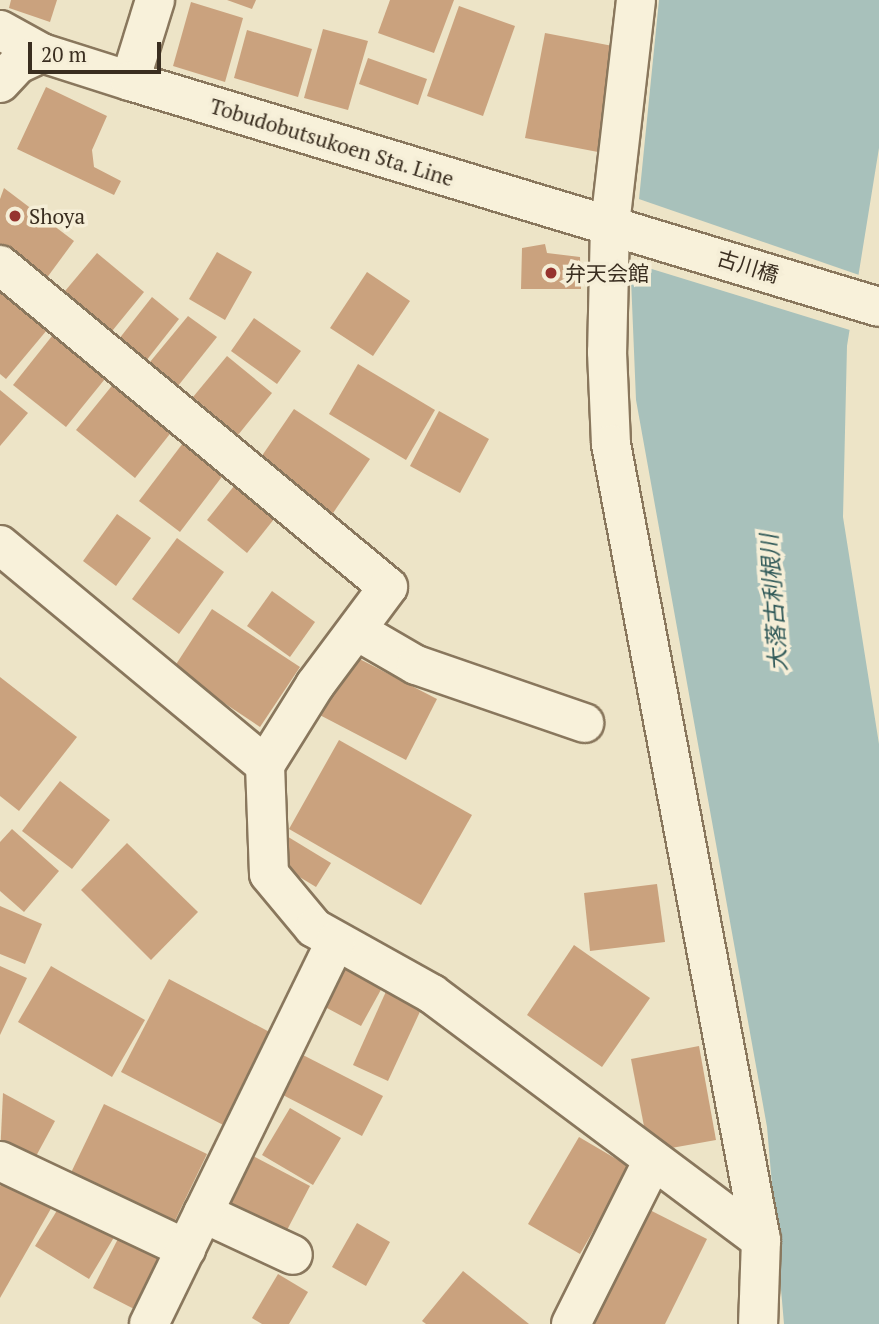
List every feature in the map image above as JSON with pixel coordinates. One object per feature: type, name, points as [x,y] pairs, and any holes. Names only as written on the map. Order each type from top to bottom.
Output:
[{"type":"street","points":[[130,81],[155,0]]},
{"type":"street","points":[[636,0],[607,352],[611,443],[761,1240],[758,1324]]},
{"type":"street","name":"Tobudobutsukoen Sta. Line","points":[[0,30],[42,52],[130,81],[617,226]]},
{"type":"street","points":[[0,83],[18,64],[42,52]]},
{"type":"street","name":"古川橋","points":[[617,226],[876,306]]},
{"type":"street","points":[[0,265],[388,587],[359,632],[315,685],[265,765],[269,874],[313,928],[432,994],[652,1162],[761,1240]]},
{"type":"street","points":[[0,545],[265,765]]},
{"type":"street","points":[[359,632],[416,665],[584,723]]},
{"type":"street","points":[[149,1324],[336,941]]},
{"type":"street","points":[[0,1161],[186,1249]]},
{"type":"street","points":[[571,1324],[652,1162]]},
{"type":"street","points":[[203,1213],[293,1255]]},
{"type":"water","name":"大落古利根川","points":[[659,0],[879,0],[879,148],[847,346],[843,517],[879,744],[879,1324],[784,1324],[767,1127],[636,400],[631,279]]},
{"type":"pier","points":[[636,198],[862,276],[853,331],[629,262]]},
{"type":"building","points":[[11,0],[57,0],[50,22],[9,8]]},
{"type":"building","points":[[227,0],[256,0],[252,9]]},
{"type":"building","points":[[390,0],[454,0],[434,53],[378,33]]},
{"type":"building","points":[[191,2],[243,18],[225,82],[173,66]]},
{"type":"building","points":[[459,6],[515,26],[483,116],[427,96]]},
{"type":"building","points":[[323,29],[368,41],[348,110],[304,98]]},
{"type":"building","points":[[247,30],[312,49],[298,97],[234,78]]},
{"type":"building","points":[[545,33],[618,47],[598,152],[525,138]]},
{"type":"building","points":[[368,58],[427,79],[418,105],[359,84]]},
{"type":"building","points":[[46,87],[107,116],[92,150],[94,167],[121,181],[114,195],[17,149]]},
{"type":"building","points":[[4,188],[74,241],[46,279],[0,244],[0,199]]},
{"type":"building","name":"弁天会館","points":[[545,244],[547,253],[580,257],[581,289],[521,289],[522,248]]},
{"type":"building","points":[[217,252],[252,272],[225,320],[189,299]]},
{"type":"building","points":[[97,253],[144,292],[108,336],[60,297]]},
{"type":"building","points":[[367,272],[410,301],[373,356],[330,328]]},
{"type":"building","points":[[0,279],[52,324],[6,379],[0,374]]},
{"type":"building","points":[[152,297],[179,319],[142,366],[115,344]]},
{"type":"building","points":[[188,316],[217,337],[174,391],[145,368]]},
{"type":"building","points":[[254,318],[301,351],[277,384],[231,351]]},
{"type":"building","points":[[60,326],[113,369],[66,427],[13,385]]},
{"type":"building","points":[[227,356],[272,393],[238,435],[193,397]]},
{"type":"building","points":[[358,364],[435,410],[406,460],[329,414]]},
{"type":"building","points":[[115,382],[173,430],[135,478],[76,430]]},
{"type":"building","points":[[0,390],[28,413],[0,446]]},
{"type":"building","points":[[294,409],[370,459],[331,516],[255,466]]},
{"type":"building","points":[[439,411],[489,439],[460,493],[410,466]]},
{"type":"building","points":[[183,443],[224,474],[180,532],[139,501]]},
{"type":"building","points":[[242,476],[282,509],[247,553],[207,520]]},
{"type":"building","points":[[117,514],[151,538],[116,586],[83,561]]},
{"type":"building","points":[[177,538],[224,572],[179,634],[132,599]]},
{"type":"building","points":[[272,591],[315,622],[290,657],[247,626]]},
{"type":"building","points":[[212,609],[300,667],[260,727],[173,669]]},
{"type":"building","points":[[346,652],[437,699],[406,760],[314,712]]},
{"type":"building","points":[[0,677],[77,737],[19,811],[0,796]]},
{"type":"building","points":[[339,740],[472,815],[421,905],[289,829]]},
{"type":"building","points":[[60,781],[110,820],[72,869],[22,831]]},
{"type":"building","points":[[12,829],[59,871],[24,912],[0,891],[0,842]]},
{"type":"building","points":[[285,835],[331,863],[316,887],[270,859]]},
{"type":"building","points":[[127,843],[198,912],[151,960],[81,890]]},
{"type":"building","points":[[657,884],[665,942],[590,951],[584,893]]},
{"type":"building","points":[[0,906],[42,924],[25,964],[0,954]]},
{"type":"building","points":[[574,945],[650,998],[602,1067],[527,1015]]},
{"type":"building","points":[[0,966],[27,978],[0,1035]]},
{"type":"building","points":[[51,966],[145,1020],[112,1077],[18,1022]]},
{"type":"building","points":[[347,966],[383,986],[361,1026],[325,1007]]},
{"type":"building","points":[[169,979],[277,1036],[229,1128],[121,1072]]},
{"type":"building","points":[[388,987],[424,1003],[388,1081],[353,1065]]},
{"type":"building","points":[[699,1046],[716,1140],[649,1152],[631,1059]]},
{"type":"building","points":[[301,1054],[383,1096],[362,1136],[281,1094]]},
{"type":"building","points":[[3,1093],[55,1121],[28,1171],[0,1156]]},
{"type":"building","points":[[104,1104],[207,1154],[170,1231],[67,1181]]},
{"type":"building","points":[[290,1108],[341,1138],[313,1185],[262,1155]]},
{"type":"building","points":[[579,1137],[630,1167],[580,1254],[528,1224]]},
{"type":"building","points":[[253,1156],[310,1186],[286,1232],[229,1203]]},
{"type":"building","points":[[5,1178],[53,1205],[0,1298],[0,1186]]},
{"type":"building","points":[[66,1196],[119,1229],[89,1279],[35,1246]]},
{"type":"building","points":[[638,1204],[707,1239],[665,1324],[578,1324]]},
{"type":"building","points":[[126,1223],[171,1246],[138,1311],[93,1288]]},
{"type":"building","points":[[357,1223],[390,1242],[366,1286],[332,1267]]},
{"type":"building","points":[[463,1271],[529,1324],[426,1324],[422,1321]]},
{"type":"building","points":[[278,1274],[308,1292],[289,1324],[262,1324],[252,1318]]},
{"type":"place","name":"Shoya","points":[[15,216]]},
{"type":"place","name":"弁天会館","points":[[551,273]]}]
